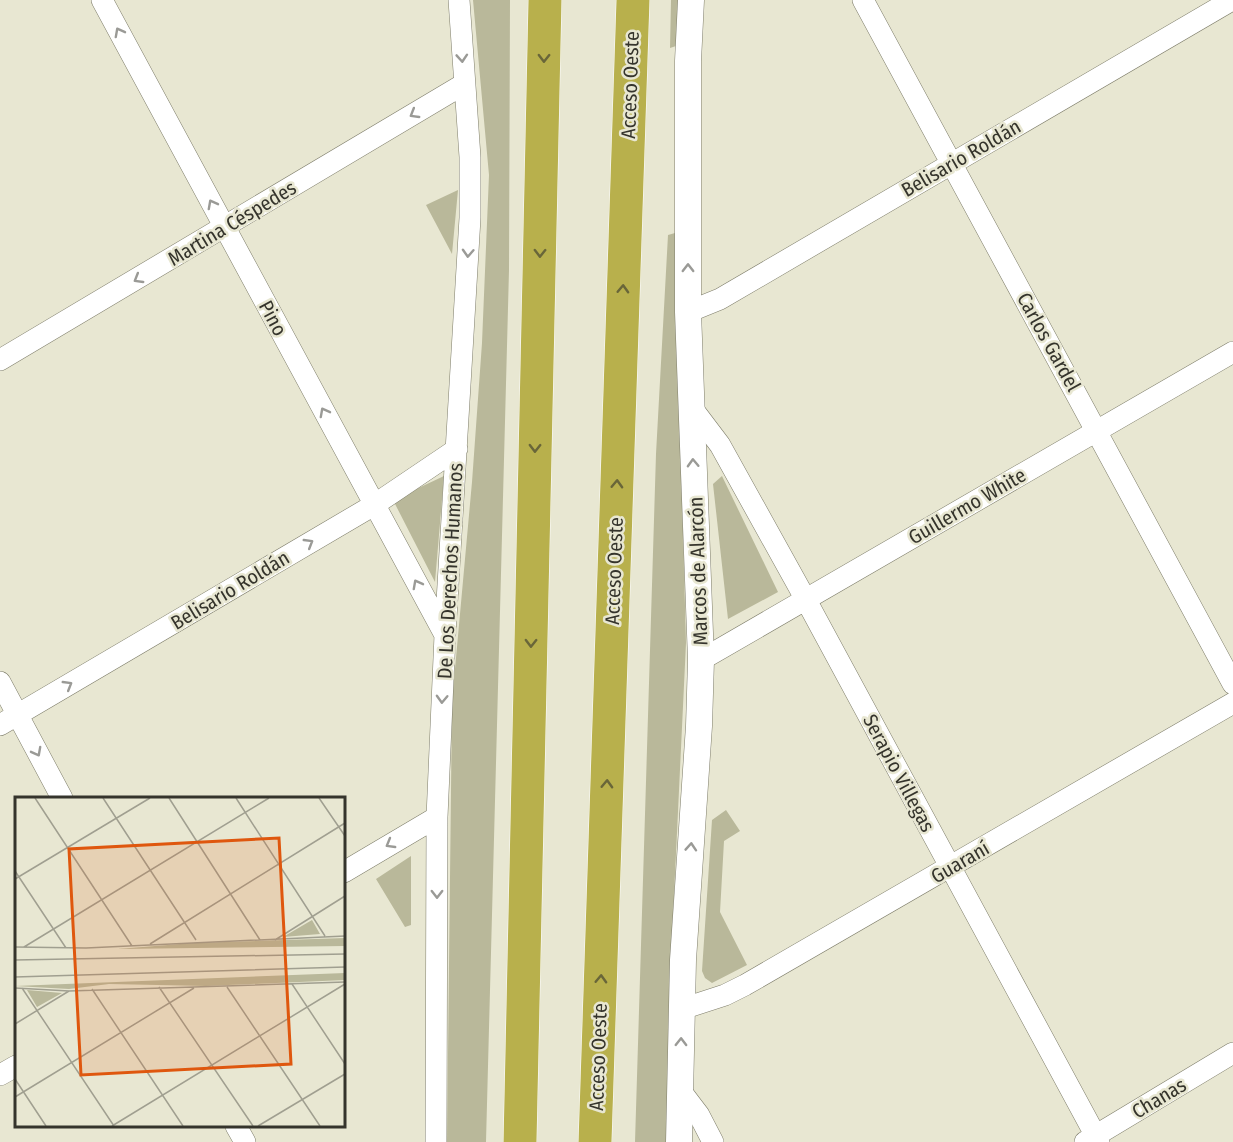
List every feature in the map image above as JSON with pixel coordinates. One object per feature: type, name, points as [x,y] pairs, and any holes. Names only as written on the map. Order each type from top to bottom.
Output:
[{"type":"highway","points":[[520,1142],[545,0]]},
{"type":"highway","name":"Acceso Oeste","points":[[595,1142],[633,0]]},
{"type":"street","name":"Pino","points":[[102,0],[445,635]]},
{"type":"street","name":"De Los Derechos Humanos","points":[[436,1142],[437,817],[445,635],[470,218],[470,157],[459,0]]},
{"type":"street","name":"Marcos de Alarcón","points":[[680,1142],[682,1008],[701,660],[688,312],[688,61],[691,0]]},
{"type":"street","name":"Carlos Gardel","points":[[864,0],[1233,684]]},
{"type":"street","name":"Belisario Roldán","points":[[688,312],[720,299],[1232,0]]},
{"type":"street","name":"Martina Céspedes","points":[[0,360],[464,84]]},
{"type":"street","name":"Guillermo White","points":[[701,660],[1233,352]]},
{"type":"street","name":"Serapio Villegas","points":[[692,408],[720,445],[806,600],[951,868],[1093,1140]]},
{"type":"street","name":"Belisario Roldán","points":[[9,720],[374,505],[457,449]]},
{"type":"street","points":[[0,682],[9,720],[61,797]]},
{"type":"street","name":"Guaraní","points":[[682,1008],[725,995],[745,986],[1233,703]]},
{"type":"street","points":[[345,871],[437,817]]},
{"type":"street","name":"Chanas","points":[[1093,1140],[1233,1053]]},
{"type":"street","points":[[0,1075],[15,1067]]},
{"type":"street","points":[[680,1090],[699,1115],[713,1142]]},
{"type":"street","points":[[237,1127],[245,1142]]},
{"type":"green space","points":[[473,0],[510,0],[509,270],[486,1142],[447,1142],[452,702],[482,343],[489,175]]},
{"type":"green space","points":[[671,0],[678,0],[676,46],[670,48]]},
{"type":"green space","points":[[458,190],[452,254],[426,205]]},
{"type":"green space","points":[[675,233],[686,643],[669,1001],[667,1142],[635,1142],[656,454],[668,235]]},
{"type":"green space","points":[[444,476],[435,582],[393,500]]},
{"type":"green space","points":[[722,476],[778,592],[728,619],[713,484]]},
{"type":"green space","points":[[726,810],[740,831],[724,841],[720,912],[747,965],[712,983],[705,978],[702,971],[712,820]]},
{"type":"green space","points":[[411,856],[411,925],[405,927],[376,879]]}]
